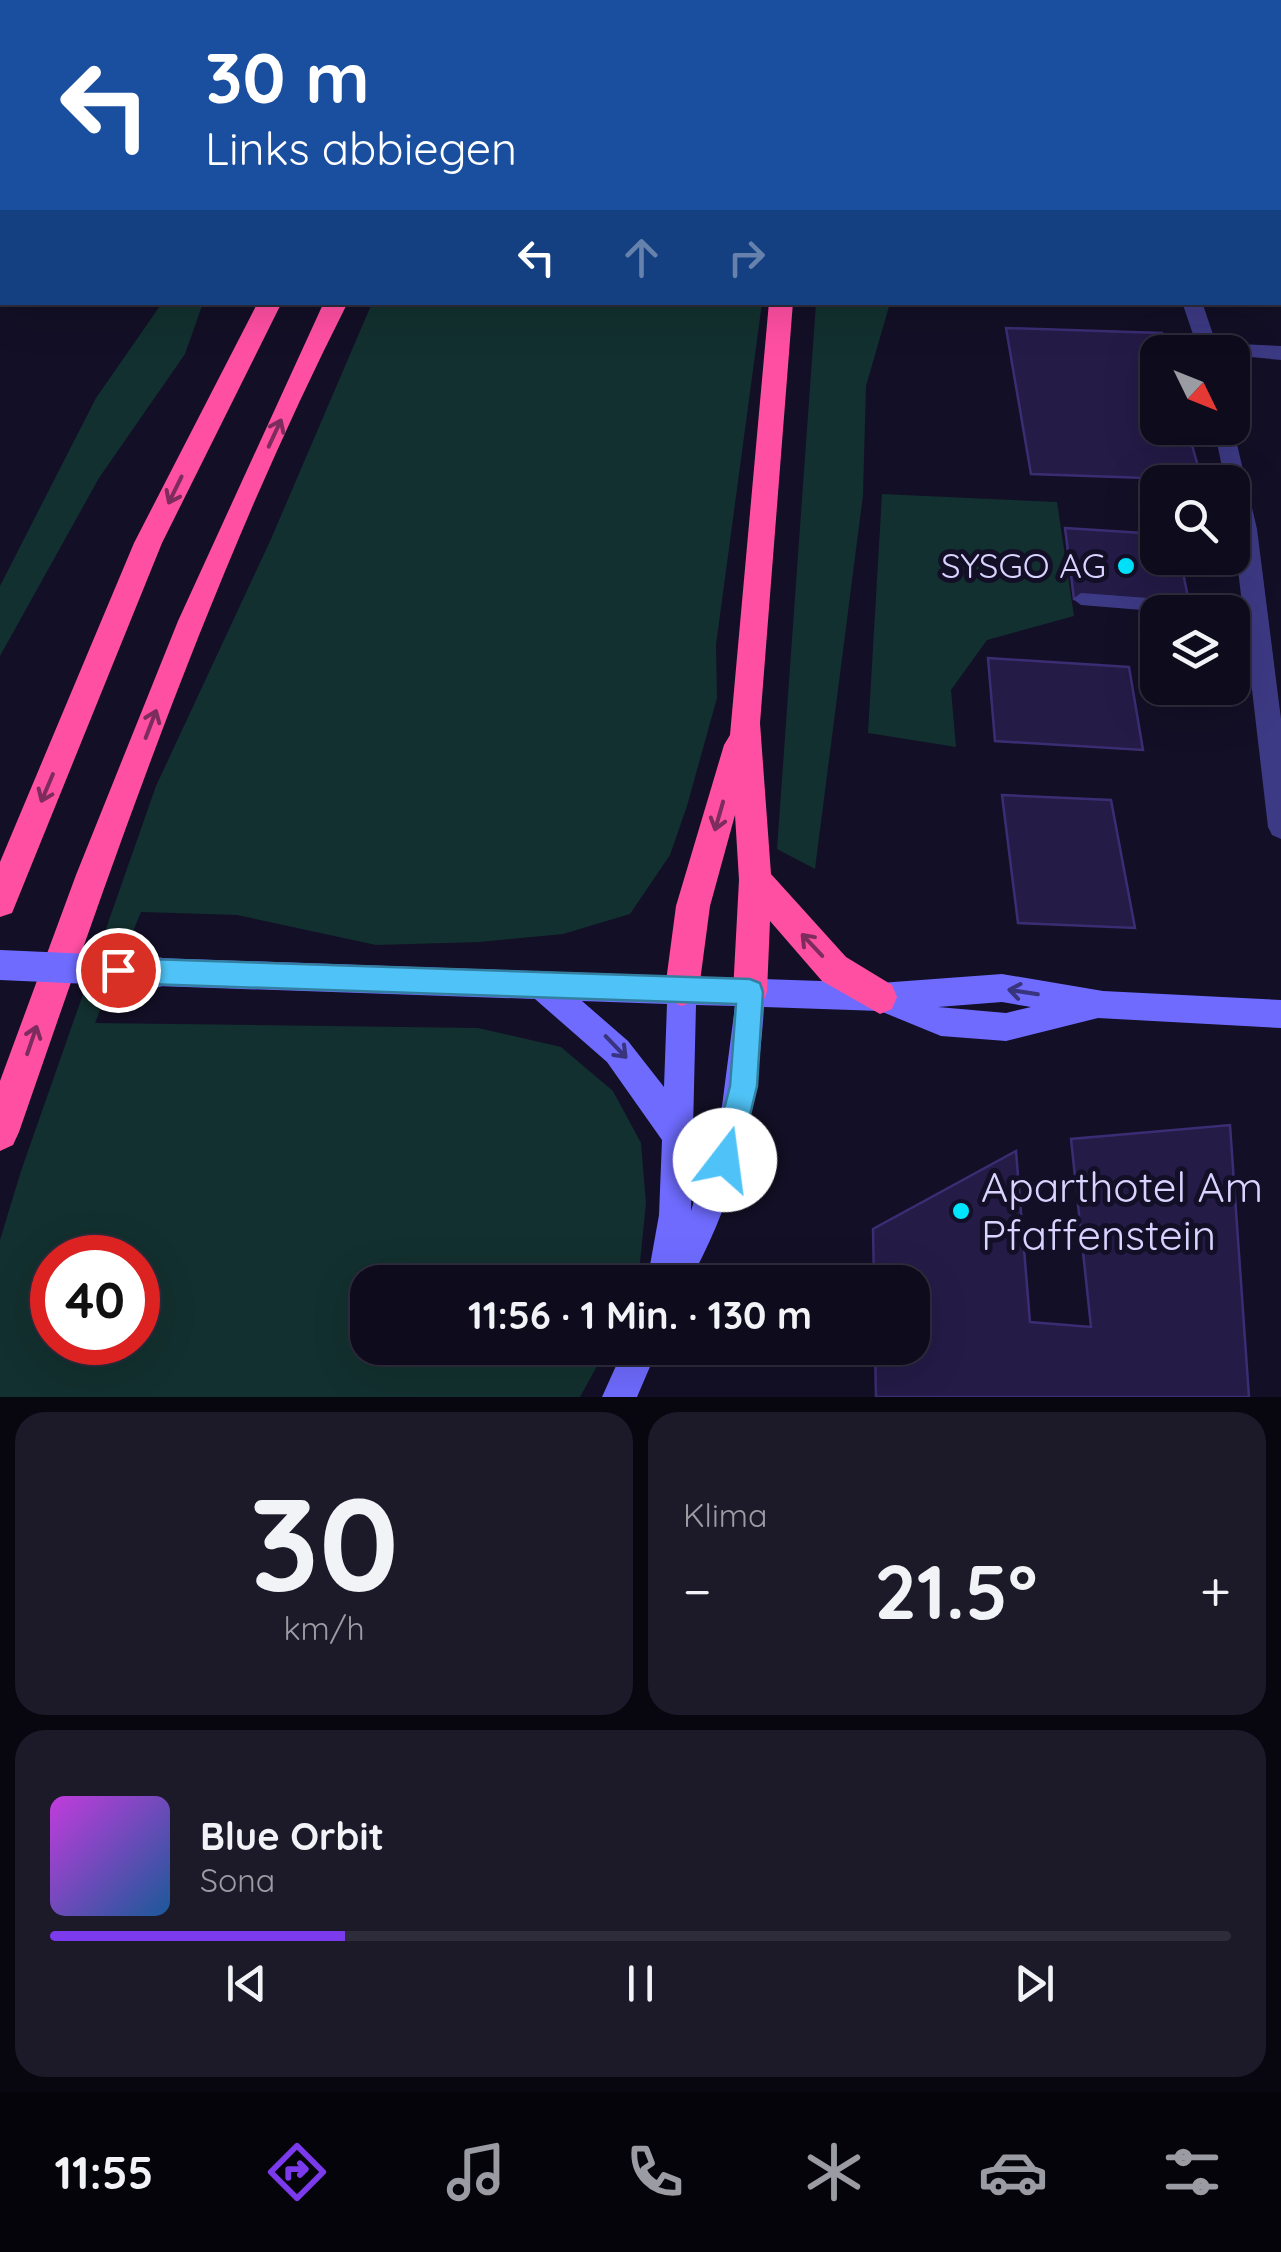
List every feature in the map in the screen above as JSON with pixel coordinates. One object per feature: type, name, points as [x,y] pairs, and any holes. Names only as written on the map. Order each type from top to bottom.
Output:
[{"type":"highway","points":[[0,902],[148,543],[268,305]]},
{"type":"highway","points":[[0,1132],[77,913],[167,683],[228,535],[335,305]]},
{"type":"highway","points":[[750,992],[755,880],[745,723],[782,305]]},
{"type":"highway","points":[[682,989],[692,906],[745,723]]},
{"type":"highway","points":[[755,880],[834,969],[880,997]]},
{"type":"main road","points":[[0,965],[880,997],[941,1022],[1006,1028],[1103,1005],[1281,1014]]},
{"type":"main road","points":[[541,986],[604,1035],[629,1060],[676,1135]]},
{"type":"main road","points":[[669,1265],[682,989]]},
{"type":"main road","points":[[680,1265],[694,1246],[716,1192],[734,1127],[744,1086],[750,992]]},
{"type":"main road","points":[[619,1397],[633,1365]]},
{"type":"street","points":[[1193,305],[1203,335]]},
{"type":"street","points":[[1250,353],[1281,353]]},
{"type":"street","points":[[1229,445],[1246,529],[1277,765],[1281,827]]},
{"type":"lane","points":[[1081,600],[1255,612]]},
{"type":"green space","points":[[161,305],[202,305],[185,354],[99,478],[0,656],[0,586],[96,398]]},
{"type":"green space","points":[[371,305],[762,305],[716,645],[717,698],[670,855],[630,914],[563,934],[480,942],[376,945],[237,915],[141,912],[95,1023],[478,1028],[561,1047],[613,1091],[641,1143],[646,1203],[640,1265],[350,1265],[350,1365],[598,1365],[580,1397],[0,1397],[0,1240],[156,786],[271,539]]},
{"type":"green space","points":[[816,305],[889,305],[866,386],[863,495],[815,869],[777,849]]},
{"type":"green space","points":[[882,494],[1057,502],[1074,616],[987,640],[951,690],[956,747],[868,733]]},
{"type":"building","points":[[1006,328],[1162,333],[1140,335],[1140,445],[1192,445],[1198,465],[1140,465],[1140,478],[1031,474]]},
{"type":"building","points":[[1065,528],[1140,533],[1140,575],[1183,575],[1188,595],[1140,595],[1140,604],[1074,599]]},
{"type":"building","points":[[988,658],[1129,667],[1143,750],[995,741]]},
{"type":"building","points":[[1002,795],[1111,800],[1135,928],[1018,923]]},
{"type":"building","points":[[1230,1125],[1249,1397],[876,1397],[875,1365],[930,1365],[930,1265],[874,1265],[873,1229],[1016,1151],[1030,1322],[1091,1327],[1071,1139]]},
{"type":"place","name":"SYSGO AG","points":[[1126,566]]},
{"type":"place","name":"Aparthotel Am Pfaffenstein","points":[[961,1211]]},
{"type":"route","points":[[118,970],[750,992],[744,1086],[725,1160]]}]
